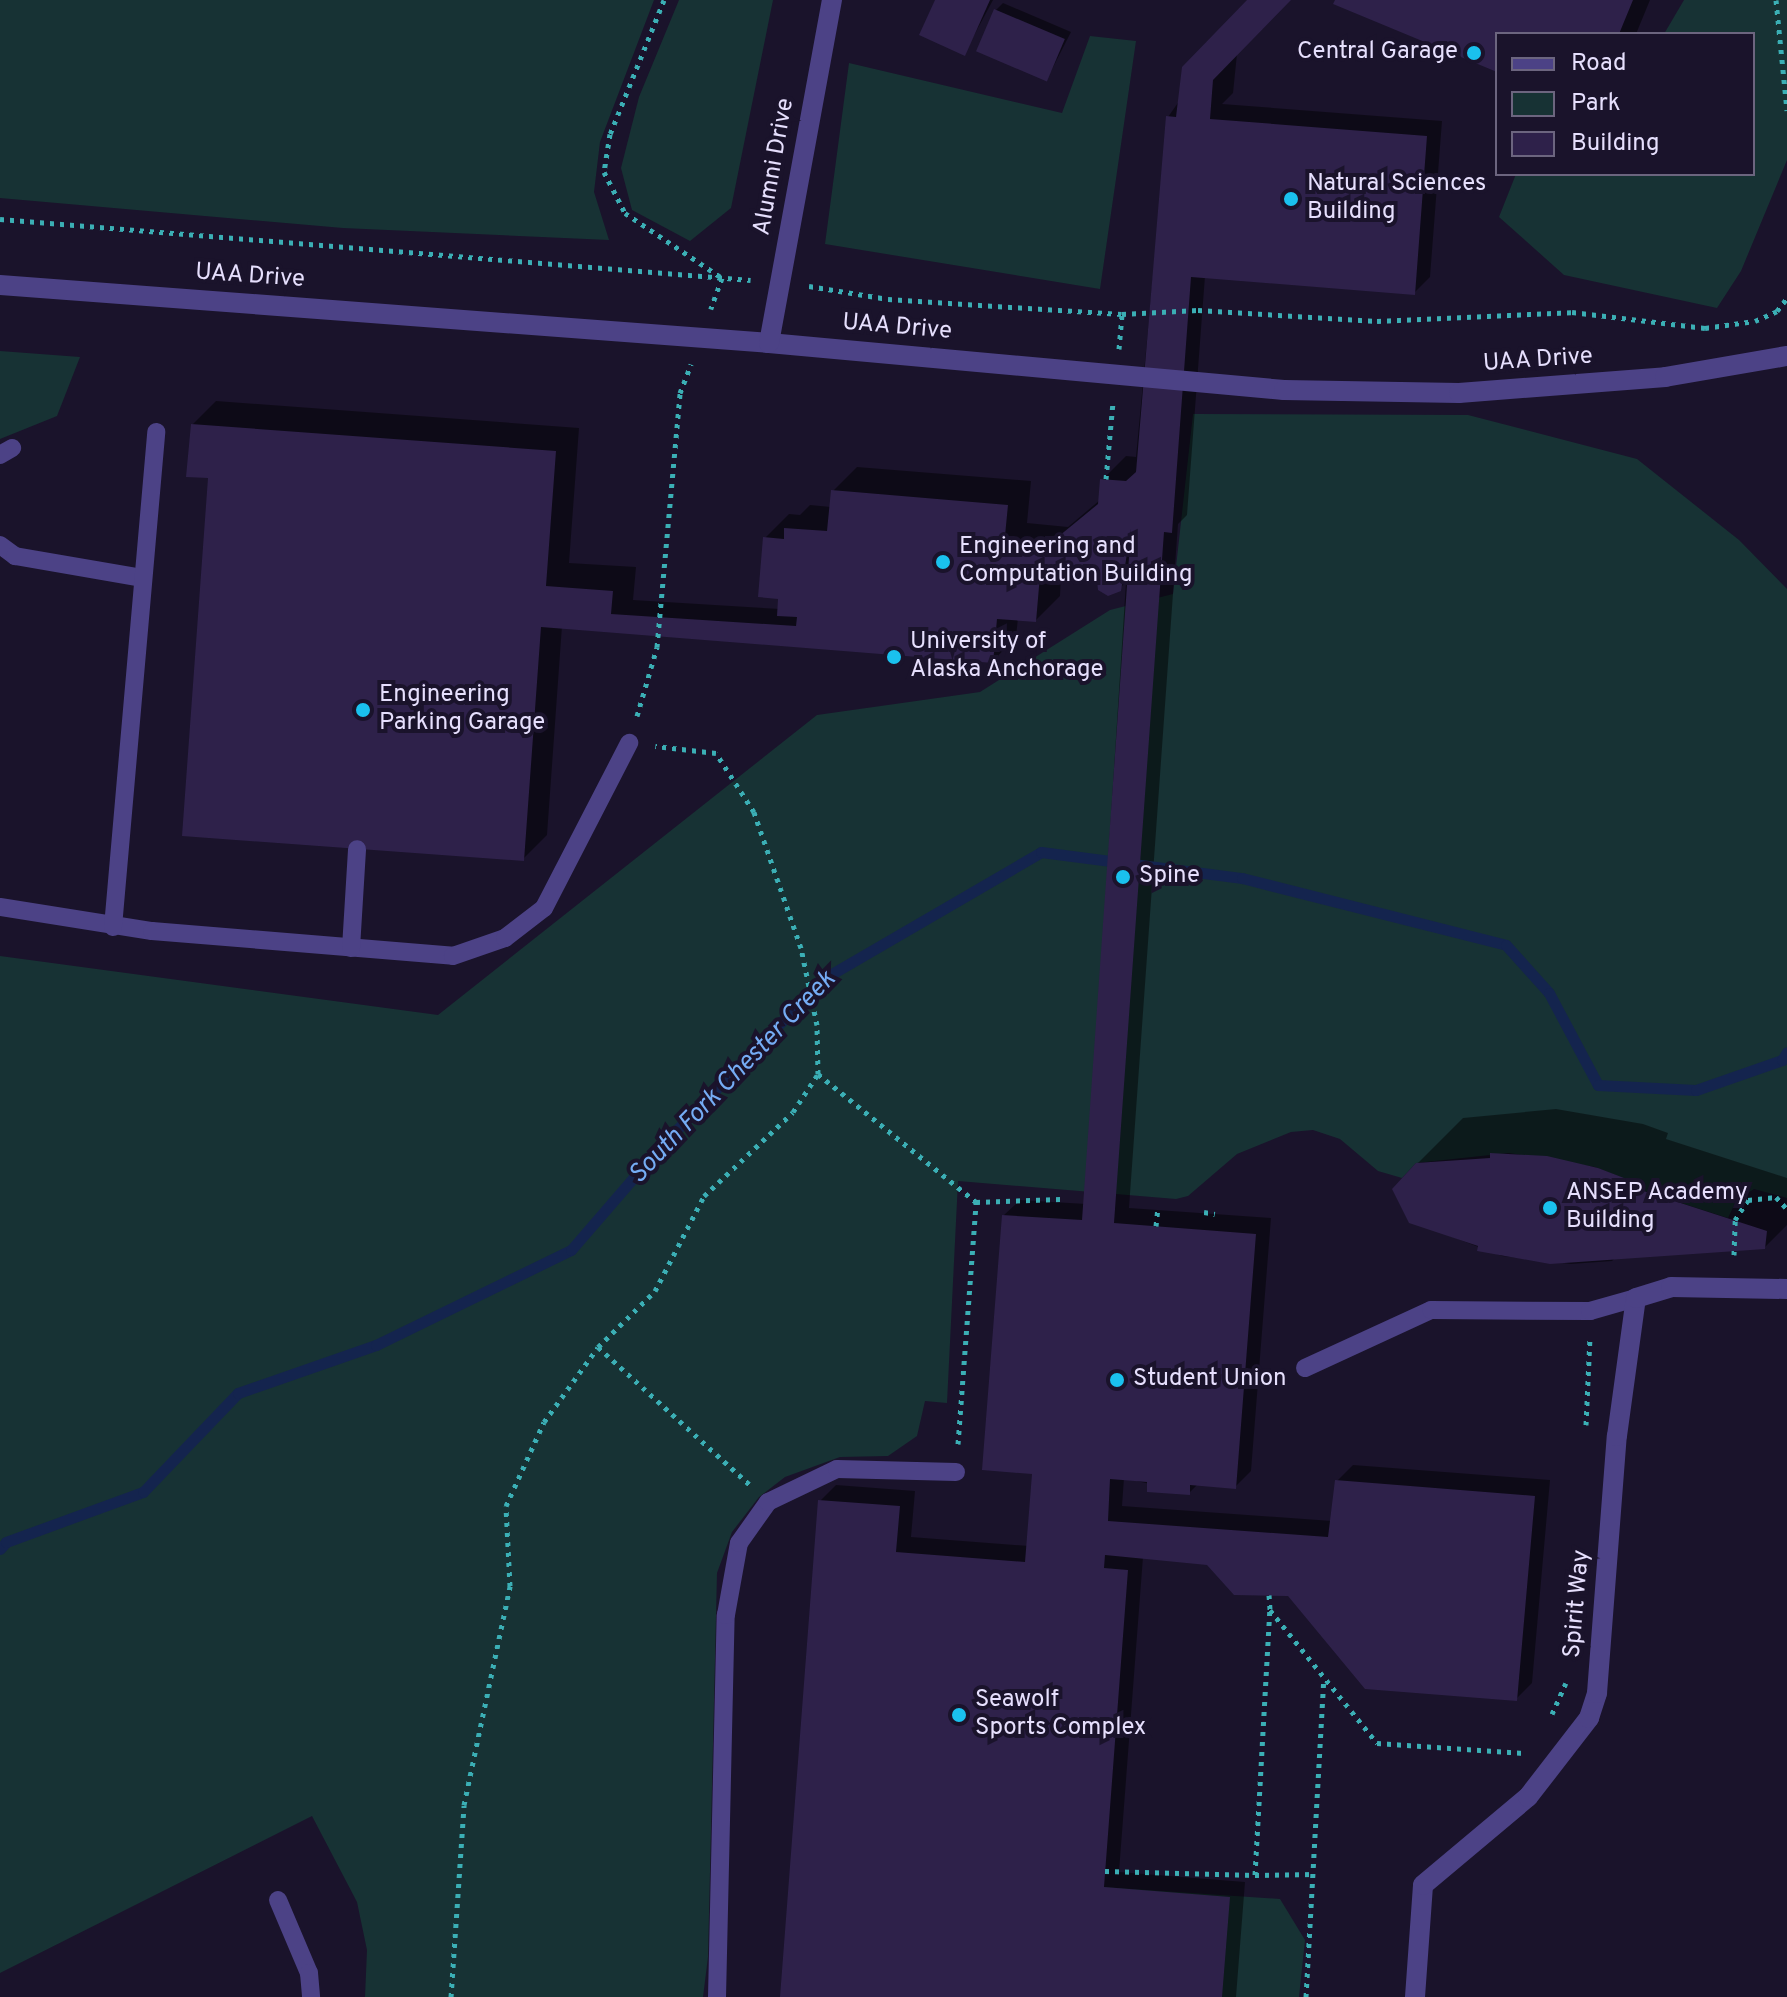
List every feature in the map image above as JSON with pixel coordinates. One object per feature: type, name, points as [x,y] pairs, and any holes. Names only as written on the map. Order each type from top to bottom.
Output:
[{"type":"street","name":"Alumni Drive","points":[[769,343],[832,0]]},
{"type":"street","name":"UAA Drive","points":[[0,285],[769,343],[1284,390],[1443,393],[1665,377],[1787,356]]},
{"type":"street","points":[[1636,1298],[1671,1287],[1787,1289]]},
{"type":"street","name":"Spirit Way","points":[[1415,1997],[1423,1885],[1501,1823],[1551,1774],[1589,1718],[1597,1693],[1617,1436],[1636,1298]]},
{"type":"lane","points":[[113,927],[156,432]]},
{"type":"lane","points":[[0,545],[15,556],[143,578]]},
{"type":"lane","points":[[0,907],[113,927],[453,956],[505,938],[544,908],[629,743]]},
{"type":"lane","points":[[351,948],[357,849]]},
{"type":"lane","points":[[1305,1368],[1431,1310],[1590,1311],[1636,1298]]},
{"type":"lane","points":[[717,1997],[726,1615],[739,1543],[768,1502],[837,1469],[956,1472]]},
{"type":"lane","points":[[278,1900],[309,1973],[311,1997]]},
{"type":"path","points":[[664,0],[610,134],[604,172],[625,213],[722,278]]},
{"type":"path","points":[[1776,0],[1787,110]]},
{"type":"path","points":[[0,219],[780,281],[888,299],[1122,314],[1198,310],[1377,321],[1572,312],[1705,328],[1755,321],[1777,311],[1787,298]]},
{"type":"path","points":[[451,1997],[464,1805],[510,1586],[506,1506],[544,1422],[598,1347],[655,1291],[704,1196],[793,1112],[818,1074],[817,1025],[801,948],[754,812],[716,753],[629,743],[657,647],[680,393]]},
{"type":"path","points":[[1106,479],[1112,407]]},
{"type":"path","points":[[818,1074],[976,1202],[1061,1199]]},
{"type":"path","points":[[1734,1255],[1735,1220],[1748,1200],[1776,1197],[1787,1209]]},
{"type":"path","points":[[956,1472],[976,1202]]},
{"type":"path","points":[[1156,1226],[1158,1207]]},
{"type":"path","points":[[1204,1212],[1215,1214]]},
{"type":"path","points":[[1585,1434],[1590,1311]]},
{"type":"path","points":[[598,1347],[768,1502]]},
{"type":"path","points":[[1255,1875],[1269,1595]]},
{"type":"path","points":[[1270,1610],[1377,1743],[1527,1754],[1533,1745]]},
{"type":"path","points":[[1546,1728],[1567,1670]]},
{"type":"path","points":[[1306,1997],[1324,1678]]},
{"type":"path","points":[[1105,1871],[1315,1874]]},
{"type":"green space","points":[[0,0],[654,0],[600,142],[594,192],[609,240],[343,228],[0,198]]},
{"type":"green space","points":[[679,0],[773,0],[731,208],[690,241],[632,210],[621,168],[639,97]]},
{"type":"green space","points":[[1684,0],[1787,0],[1787,160],[1741,271],[1717,308],[1564,275],[1499,217],[1515,176],[1755,176],[1755,32],[1665,32]]},
{"type":"green space","points":[[1090,36],[1136,41],[1100,289],[825,244],[849,63],[1062,113]]},
{"type":"green space","points":[[0,351],[80,357],[57,416],[0,439]]},
{"type":"green space","points":[[1193,414],[1468,415],[1637,459],[1739,540],[1787,589],[1787,1198],[1754,1189],[1736,1201],[1728,1218],[1622,1184],[1623,1178],[1595,1167],[1509,1153],[1416,1163],[1402,1178],[1378,1171],[1340,1139],[1313,1130],[1291,1132],[1237,1154],[1188,1196],[1176,1199],[958,1181],[947,1403],[925,1401],[917,1436],[888,1456],[840,1457],[785,1477],[759,1497],[732,1532],[717,1573],[708,1957],[703,1997],[365,1997],[367,1950],[357,1902],[312,1816],[0,1973],[0,956],[438,1015],[817,715],[980,692],[1110,610],[1173,594]]},
{"type":"green space","points":[[1059,1884],[1280,1899],[1305,1940],[1299,1997],[1051,1997]]},
{"type":"building","points":[[935,0],[990,0],[965,56],[919,35]]},
{"type":"building","points":[[1247,0],[1291,0],[1213,80],[1210,119],[1427,136],[1415,295],[1191,277],[1172,533],[1164,532],[1114,1223],[1256,1234],[1236,1489],[1190,1485],[1190,1495],[1147,1492],[1147,1482],[1110,1479],[1108,1521],[1328,1537],[1335,1480],[1535,1496],[1517,1701],[1365,1689],[1288,1596],[1234,1595],[1207,1565],[1105,1555],[1104,1568],[1128,1570],[1104,1887],[1230,1897],[1222,1997],[780,1997],[818,1500],[900,1506],[896,1552],[1025,1562],[1032,1474],[982,1470],[1002,1215],[1082,1220],[1131,529],[1121,591],[1108,596],[1098,590],[1097,580],[1040,575],[1036,622],[997,619],[993,663],[541,627],[524,861],[182,836],[208,478],[186,477],[191,424],[556,451],[546,586],[613,591],[611,614],[796,626],[797,617],[777,616],[778,599],[758,597],[763,537],[784,539],[784,528],[827,531],[831,490],[1008,505],[1004,546],[1042,550],[1098,504],[1100,479],[1126,481],[1136,472],[1166,116],[1176,117],[1182,67]]},
{"type":"building","name":"Central Garage","points":[[1335,0],[1633,0],[1620,32],[1495,32],[1495,71],[1333,4]]},
{"type":"building","points":[[994,9],[1065,39],[1047,81],[976,51]]},
{"type":"building","name":"ANSEP Academy Building","points":[[1490,1153],[1547,1156],[1598,1168],[1624,1178],[1622,1184],[1767,1231],[1765,1249],[1550,1264],[1477,1251],[1478,1246],[1409,1223],[1392,1189],[1416,1163],[1490,1158]]},
{"type":"waterway","name":"South Fork Chester Creek","points":[[0,1549],[6,1542],[143,1492],[238,1393],[376,1345],[571,1250],[660,1147],[823,979],[1041,852],[1242,878],[1506,945],[1549,993],[1598,1085],[1696,1090],[1782,1060],[1787,1052]]},
{"type":"place","name":"Central Garage","points":[[1474,53]]},
{"type":"place","name":"Natural Sciences Building","points":[[1291,199]]},
{"type":"place","name":"Engineering and Computation Building","points":[[943,562]]},
{"type":"place","name":"University of Alaska Anchorage","points":[[894,657]]},
{"type":"place","name":"Engineering Parking Garage","points":[[363,710]]},
{"type":"place","name":"Spine","points":[[1123,877]]},
{"type":"place","name":"ANSEP Academy Building","points":[[1550,1208]]},
{"type":"place","name":"Student Union","points":[[1117,1380]]},
{"type":"place","name":"Seawolf Sports Complex","points":[[959,1715]]}]
